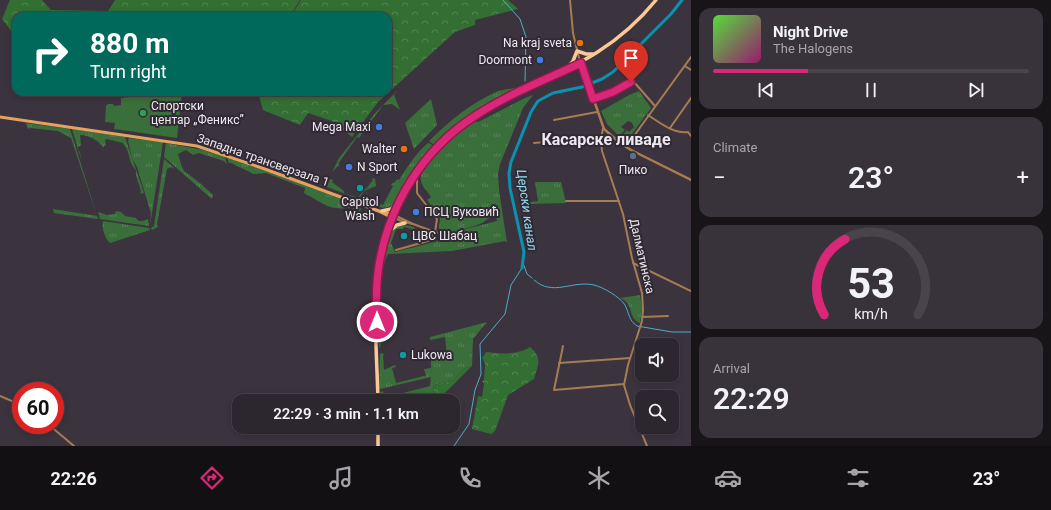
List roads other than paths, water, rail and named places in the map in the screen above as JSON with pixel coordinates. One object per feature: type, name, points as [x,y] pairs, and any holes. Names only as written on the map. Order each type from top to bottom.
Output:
[{"type":"main road","points":[[378,394],[377,295],[380,264],[387,233],[402,198],[417,170],[444,140],[475,116],[499,102],[581,63],[598,53],[630,28],[656,0]]},
{"type":"main road","points":[[566,70],[573,61],[577,52],[588,55],[598,53]]},
{"type":"main road","name":"Западна трансверзала 1","points":[[0,117],[197,146],[394,216]]},
{"type":"main road","points":[[382,210],[393,208],[402,198]]},
{"type":"main road","name":"Западна трансверзала 1","points":[[376,210],[382,210],[394,216]]},
{"type":"main road","points":[[387,233],[395,226],[405,223]]},
{"type":"main road","points":[[378,434],[378,446]]},
{"type":"street","points":[[570,0],[573,33],[577,52],[603,128],[626,147],[691,180]]},
{"type":"street","points":[[626,147],[691,57]]},
{"type":"street","points":[[685,66],[691,70]]},
{"type":"street","points":[[593,99],[634,82],[655,106]]},
{"type":"street","points":[[670,128],[691,98]]},
{"type":"street","points":[[554,120],[597,112]]},
{"type":"street","points":[[648,116],[670,128],[682,132],[690,131],[691,136]]},
{"type":"street","name":"Далматинска","points":[[603,128],[601,137],[602,151],[618,200],[633,263],[642,293],[644,310],[624,384],[625,392],[647,446]]},
{"type":"street","points":[[534,143],[601,137]]},
{"type":"street","points":[[396,250],[428,241],[435,232],[437,219],[417,193],[417,170]]},
{"type":"street","points":[[566,202],[618,200]]},
{"type":"street","points":[[394,216],[435,232]]},
{"type":"street","points":[[394,216],[405,223],[412,224]]},
{"type":"street","points":[[633,263],[691,291]]},
{"type":"street","points":[[642,317],[668,316]]},
{"type":"street","points":[[563,346],[554,390],[624,384]]},
{"type":"street","points":[[559,363],[630,358]]},
{"type":"street","points":[[0,396],[12,401]]},
{"type":"street","points":[[60,434],[74,446]]},
{"type":"waterway","points":[[503,0],[520,19],[526,37],[525,81]]},
{"type":"waterway","name":"Церски канал","points":[[522,268],[524,252],[510,188],[509,173],[511,162],[531,112],[538,101],[553,93],[582,87],[602,79],[613,72],[671,14],[682,0]]},
{"type":"waterway","points":[[523,263],[527,274],[532,278]]},
{"type":"waterway","points":[[454,446],[469,424],[475,390],[481,374],[480,344],[505,314],[511,285],[522,268]]},
{"type":"waterway","points":[[534,280],[541,285],[556,288],[578,284],[598,286],[623,302],[631,319],[637,326],[672,332],[691,332]]},
{"type":"place","name":"Na kraj sveta","points":[[580,43]]},
{"type":"place","name":"Doormont","points":[[540,60]]},
{"type":"place","name":"Спортски центар „Феникс”","points":[[143,113]]},
{"type":"place","name":"Mega Maxi","points":[[379,127]]},
{"type":"place","name":"Walter","points":[[404,149]]},
{"type":"place","name":"Пико","points":[[633,156]]},
{"type":"place","name":"N Sport","points":[[349,167]]},
{"type":"place","name":"Capitol Wash","points":[[360,188]]},
{"type":"place","name":"ПСЦ Вуковић","points":[[416,212]]},
{"type":"place","name":"ЦВС Шабац","points":[[404,236]]},
{"type":"place","name":"Lukowa","points":[[403,355]]},
{"type":"district","name":"Касарске ливаде","points":[[606,139]]}]
